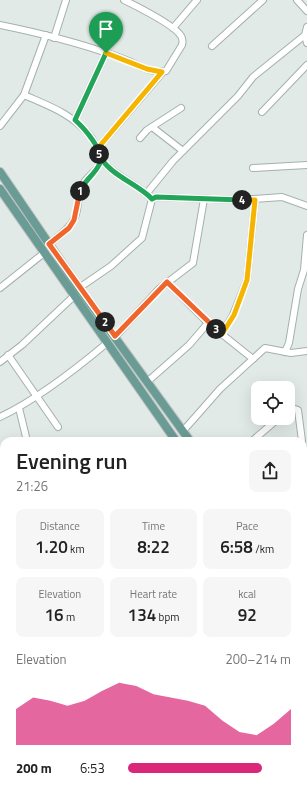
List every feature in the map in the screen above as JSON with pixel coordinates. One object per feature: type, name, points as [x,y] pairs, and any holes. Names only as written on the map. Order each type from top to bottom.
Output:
[{"type":"main road","points":[[0,172],[79,288],[187,437]]},
{"type":"main road","points":[[0,189],[173,437]]},
{"type":"main road","points":[[91,320],[99,315]]},
{"type":"street","points":[[54,38],[66,0]]},
{"type":"street","points":[[98,148],[162,72],[166,72],[183,40],[174,28],[124,0]]},
{"type":"street","points":[[174,28],[197,0]]},
{"type":"street","points":[[212,46],[263,0]]},
{"type":"street","points":[[297,0],[307,11]]},
{"type":"street","points":[[0,25],[46,35],[106,53],[147,69],[162,72]]},
{"type":"street","points":[[307,27],[305,35],[307,43]]},
{"type":"street","points":[[0,126],[24,95],[46,35]]},
{"type":"street","points":[[146,193],[183,151],[238,96],[253,77],[305,35]]},
{"type":"street","points":[[75,120],[106,53]]},
{"type":"street","points":[[262,112],[307,66]]},
{"type":"street","points":[[24,95],[67,114],[75,120],[85,130],[98,148],[101,158],[106,164],[152,199]]},
{"type":"street","points":[[140,138],[152,127],[181,108]]},
{"type":"street","points":[[152,127],[183,151]]},
{"type":"street","points":[[49,244],[69,228],[75,217],[78,199],[83,185],[100,165],[101,158]]},
{"type":"street","points":[[253,168],[307,165]]},
{"type":"street","points":[[152,199],[156,197],[255,200],[282,197],[307,206]]},
{"type":"street","points":[[79,288],[111,266],[142,238],[152,199]]},
{"type":"street","points":[[115,336],[167,282],[190,267],[195,259],[204,199]]},
{"type":"street","points":[[222,334],[234,315],[247,280],[255,200]]},
{"type":"street","points":[[285,352],[289,343],[298,289],[305,271],[307,235]]},
{"type":"street","points":[[0,288],[44,253]]},
{"type":"street","points":[[167,282],[208,323],[253,359]]},
{"type":"street","points":[[0,362],[22,345],[74,296]]},
{"type":"street","points":[[147,382],[189,345],[208,323]]},
{"type":"street","points":[[0,417],[19,408],[35,396],[47,390],[107,343]]},
{"type":"street","points":[[183,431],[220,389],[265,348],[285,352],[307,351]]},
{"type":"street","points":[[8,355],[23,375],[35,396],[58,427]]},
{"type":"street","points":[[19,408],[26,437]]},
{"type":"street","points":[[295,409],[298,410],[301,437]]},
{"type":"street","points":[[257,437],[271,425]]},
{"type":"route","points":[[106,53],[75,120],[92,138],[98,148],[101,158],[100,165],[86,180],[79,193],[77,210],[69,228],[49,244],[79,288],[115,336],[167,282],[208,323],[222,334],[234,315],[247,280],[255,200],[156,197],[152,199],[106,164],[101,158],[100,155],[98,148],[162,72],[147,69],[106,53]]}]
